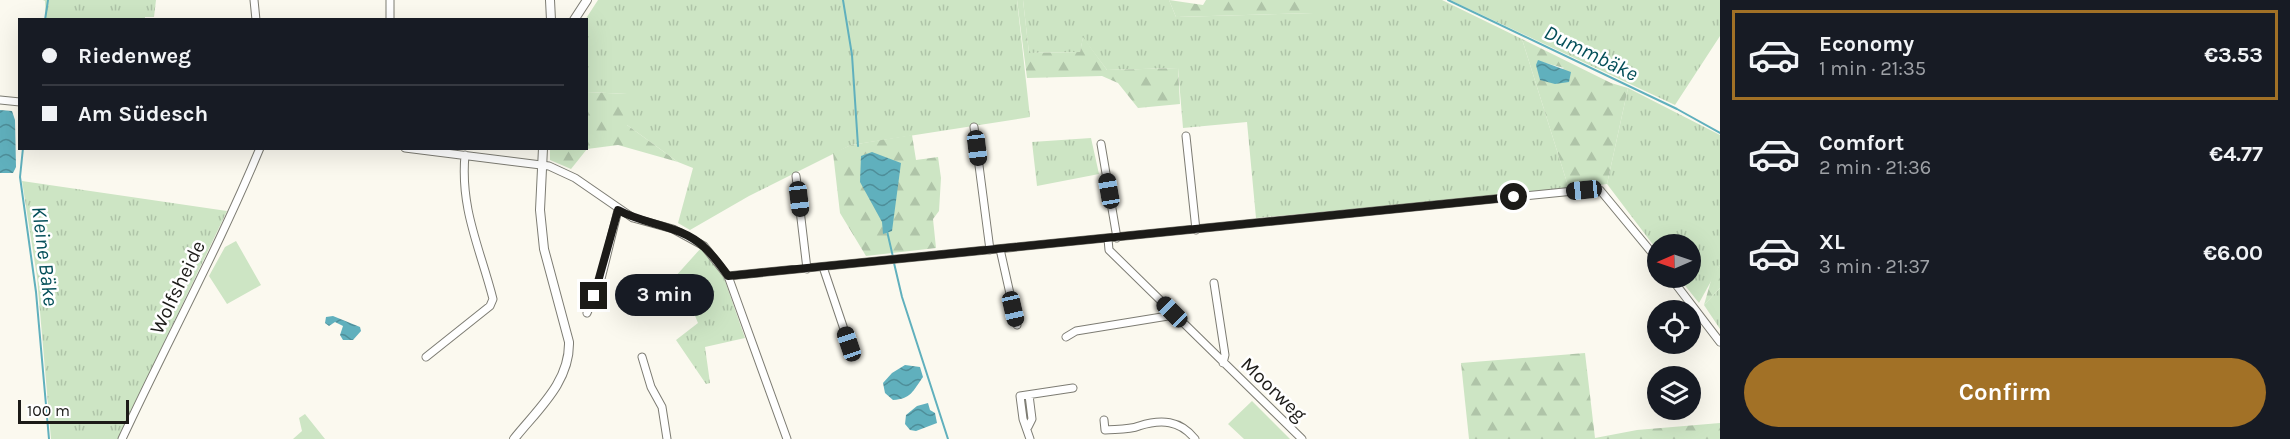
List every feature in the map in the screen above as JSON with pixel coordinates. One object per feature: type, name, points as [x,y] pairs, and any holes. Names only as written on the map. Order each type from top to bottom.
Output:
[{"type":"street","points":[[254,0],[256,18]]},
{"type":"street","points":[[390,0],[390,18]]},
{"type":"street","points":[[550,0],[551,18]]},
{"type":"street","points":[[575,18],[587,0]]},
{"type":"street","points":[[0,100],[18,102]]},
{"type":"street","points":[[974,127],[990,250]]},
{"type":"street","points":[[1186,136],[1196,230]]},
{"type":"street","points":[[1101,144],[1117,238]]},
{"type":"street","name":"Wolfsheide","points":[[122,439],[236,205],[259,150]]},
{"type":"street","points":[[422,150],[542,164],[575,178],[618,210],[633,218],[673,229],[704,246],[728,276],[787,439]]},
{"type":"street","points":[[514,439],[555,389],[566,372],[570,358],[569,342],[544,249],[540,210],[543,150]]},
{"type":"street","points":[[426,357],[478,317],[490,306],[493,299],[473,235],[464,196],[465,155]]},
{"type":"street","points":[[796,176],[807,269]]},
{"type":"street","points":[[728,276],[1600,190],[1647,247]]},
{"type":"street","points":[[587,313],[601,279],[618,210]]},
{"type":"street","name":"Moorweg","points":[[1107,239],[1109,250],[1302,439]]},
{"type":"street","points":[[1000,249],[1017,325]]},
{"type":"street","points":[[823,267],[849,344]]},
{"type":"street","name":"Moorweg","points":[[1214,283],[1225,355],[1223,363]]},
{"type":"street","points":[[1679,288],[1720,342]]},
{"type":"street","points":[[1066,337],[1077,332],[1168,316],[1172,312]]},
{"type":"street","points":[[642,357],[651,387],[662,406],[667,439]]},
{"type":"street","points":[[1030,439],[1028,427],[1023,419],[1020,396],[1073,388]]},
{"type":"street","points":[[1104,420],[1105,430],[1157,421],[1172,422],[1188,430],[1195,439]]},
{"type":"green space","points":[[43,0],[156,0],[154,17],[145,18],[46,18],[45,1]]},
{"type":"green space","points":[[598,0],[1017,0],[1030,117],[851,145],[749,196],[690,230],[678,223],[693,168],[678,162],[627,125],[627,94],[588,92],[586,18]]},
{"type":"green space","points":[[1017,0],[1023,0],[1029,53],[1080,52],[1083,37],[1107,70],[1178,68],[1180,104],[1138,108],[1118,83],[1102,76],[1027,78]]},
{"type":"green space","points":[[1023,0],[1169,0],[1176,17],[1313,13],[1313,0],[1442,0],[1522,39],[1569,189],[1256,218],[1247,122],[1183,128],[1178,68],[1107,70],[1083,38],[1080,52],[1029,53]]},
{"type":"green space","points":[[1169,0],[1203,5],[1206,0],[1313,0],[1313,13],[1176,17]]},
{"type":"green space","points":[[1450,0],[1720,0],[1720,36],[1675,105]]},
{"type":"green space","points":[[1522,39],[1611,83],[1628,88],[1607,184],[1569,189]],"holes":[[[1538,61],[1564,68],[1540,80]]]},
{"type":"green space","points":[[1628,88],[1720,135],[1720,265],[1701,300],[1697,300],[1687,288],[1701,288],[1701,234],[1647,234],[1647,237],[1607,184]]},
{"type":"green space","points":[[588,92],[627,94],[627,125],[678,162],[618,145],[588,149]]},
{"type":"green space","points":[[912,135],[916,160],[938,157],[941,178],[939,211],[933,219],[936,248],[866,256],[840,213],[833,153],[851,145]]},
{"type":"green space","points":[[1091,138],[1099,174],[1037,186],[1032,142]]},
{"type":"green space","points":[[550,150],[586,150],[571,169],[550,160]]},
{"type":"green space","points":[[22,181],[227,211],[118,439],[51,439],[37,277]]},
{"type":"green space","points":[[236,241],[261,285],[227,304],[209,276],[225,247]]},
{"type":"green space","points":[[701,248],[724,278],[745,338],[705,347],[710,383],[706,384],[676,340],[698,323],[686,294],[674,278]]},
{"type":"green space","points":[[1720,265],[1720,288],[1704,305],[1712,277]]},
{"type":"green space","points":[[1720,288],[1720,329],[1704,305]]},
{"type":"green space","points":[[1585,353],[1595,438],[1637,430],[1720,423],[1720,439],[1469,439],[1461,363]]},
{"type":"green space","points":[[1252,401],[1290,439],[1244,439],[1228,424]]},
{"type":"green space","points":[[305,414],[325,439],[293,439],[302,431],[299,418]]},
{"type":"water","points":[[1538,60],[1571,72],[1569,82],[1555,84],[1540,80],[1536,65]]},
{"type":"water","points":[[0,110],[12,111],[15,120],[16,167],[13,173],[0,173]]},
{"type":"water","points":[[872,152],[901,163],[892,231],[883,234],[882,222],[860,182],[861,156]]},
{"type":"water","points":[[333,316],[360,327],[361,331],[353,340],[343,340],[340,335],[343,326],[335,322],[329,326],[325,323],[326,317]]},
{"type":"water","points":[[905,365],[920,367],[923,377],[908,396],[893,400],[885,393],[883,383],[892,373]]},
{"type":"water","points":[[928,403],[930,410],[935,413],[937,423],[916,431],[910,430],[905,424],[906,415],[917,406]]},
{"type":"waterway","name":"Kleine Bäke","points":[[45,18],[48,0]]},
{"type":"waterway","points":[[843,0],[852,55],[858,146]]},
{"type":"waterway","name":"Dummbäke","points":[[1448,0],[1677,109],[1720,133]]},
{"type":"waterway","name":"Kleine Bäke","points":[[23,150],[20,177],[36,292],[49,439]]},
{"type":"waterway","points":[[887,231],[893,257]]},
{"type":"waterway","points":[[894,263],[902,297],[948,439]]},
{"type":"route","points":[[594,296],[601,279],[618,210],[633,218],[673,229],[704,246],[728,276],[1514,197]]}]
